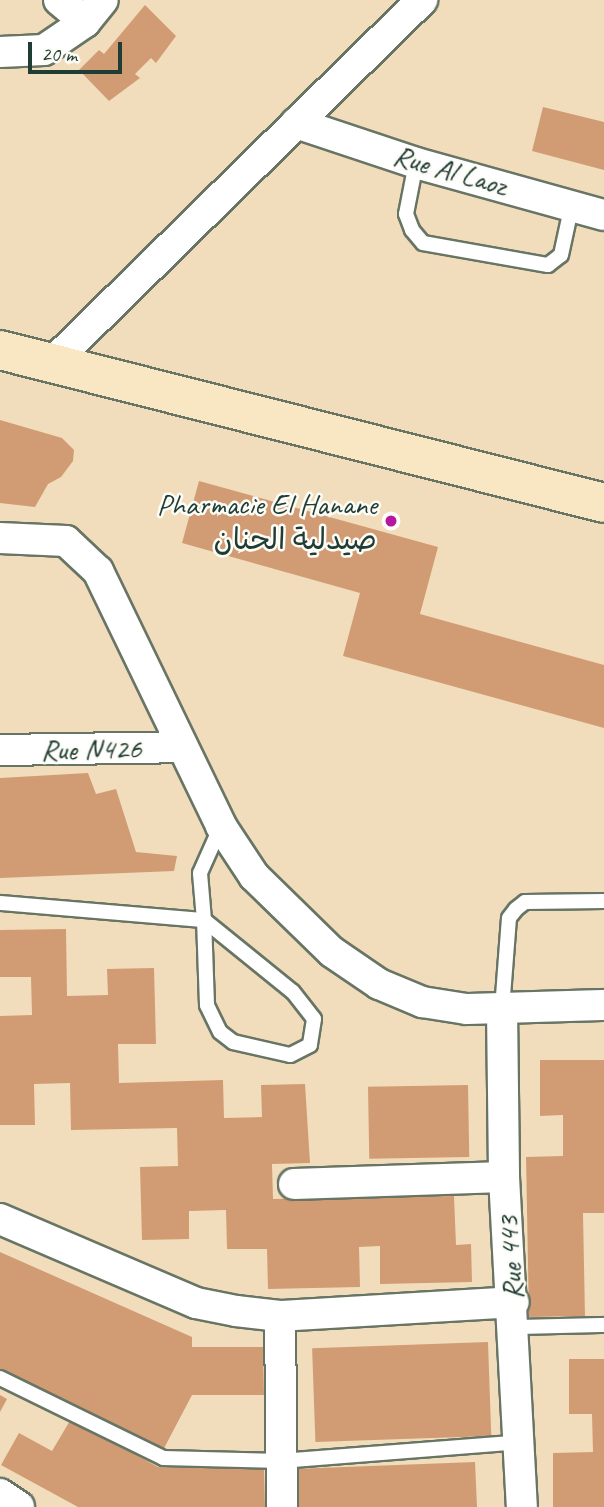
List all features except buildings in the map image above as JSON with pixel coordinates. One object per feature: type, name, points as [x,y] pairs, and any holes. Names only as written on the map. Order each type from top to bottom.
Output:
[{"type":"main road","points":[[0,350],[604,503]]},
{"type":"street","points":[[59,0],[94,11]]},
{"type":"street","points":[[54,362],[422,0]]},
{"type":"street","points":[[0,52],[44,50],[94,11]]},
{"type":"street","name":"Rue Al Laoz","points":[[296,123],[416,163],[572,203],[604,215]]},
{"type":"street","points":[[0,538],[66,541],[84,553],[98,571],[221,826],[254,876],[332,952],[379,984],[422,1002],[502,1009],[604,1005]]},
{"type":"street","name":"Rue N426","points":[[0,750],[181,747]]},
{"type":"street","name":"Rue 443","points":[[502,1009],[504,1177],[514,1315],[522,1507]]},
{"type":"street","points":[[294,1184],[504,1177]]},
{"type":"street","points":[[0,1219],[196,1303],[280,1316],[514,1315]]},
{"type":"street","points":[[280,1316],[282,1507]]},
{"type":"street","points":[[0,1494],[19,1507]]},
{"type":"lane","points":[[416,163],[406,214],[412,230],[423,243],[548,265],[561,255],[572,203]]},
{"type":"lane","points":[[0,903],[204,920],[293,992],[314,1019],[310,1045],[290,1055],[255,1050],[220,1032],[207,1005],[204,920],[200,873],[221,826]]},
{"type":"lane","points":[[502,1009],[509,918],[516,909],[525,902],[604,901]]},
{"type":"lane","points":[[514,1315],[604,1325]]},
{"type":"lane","points":[[0,1378],[163,1458],[281,1461],[520,1442]]},
{"type":"place","name":"Pharmacie El Hanane صيدلية الحنان","points":[[391,521]]}]
